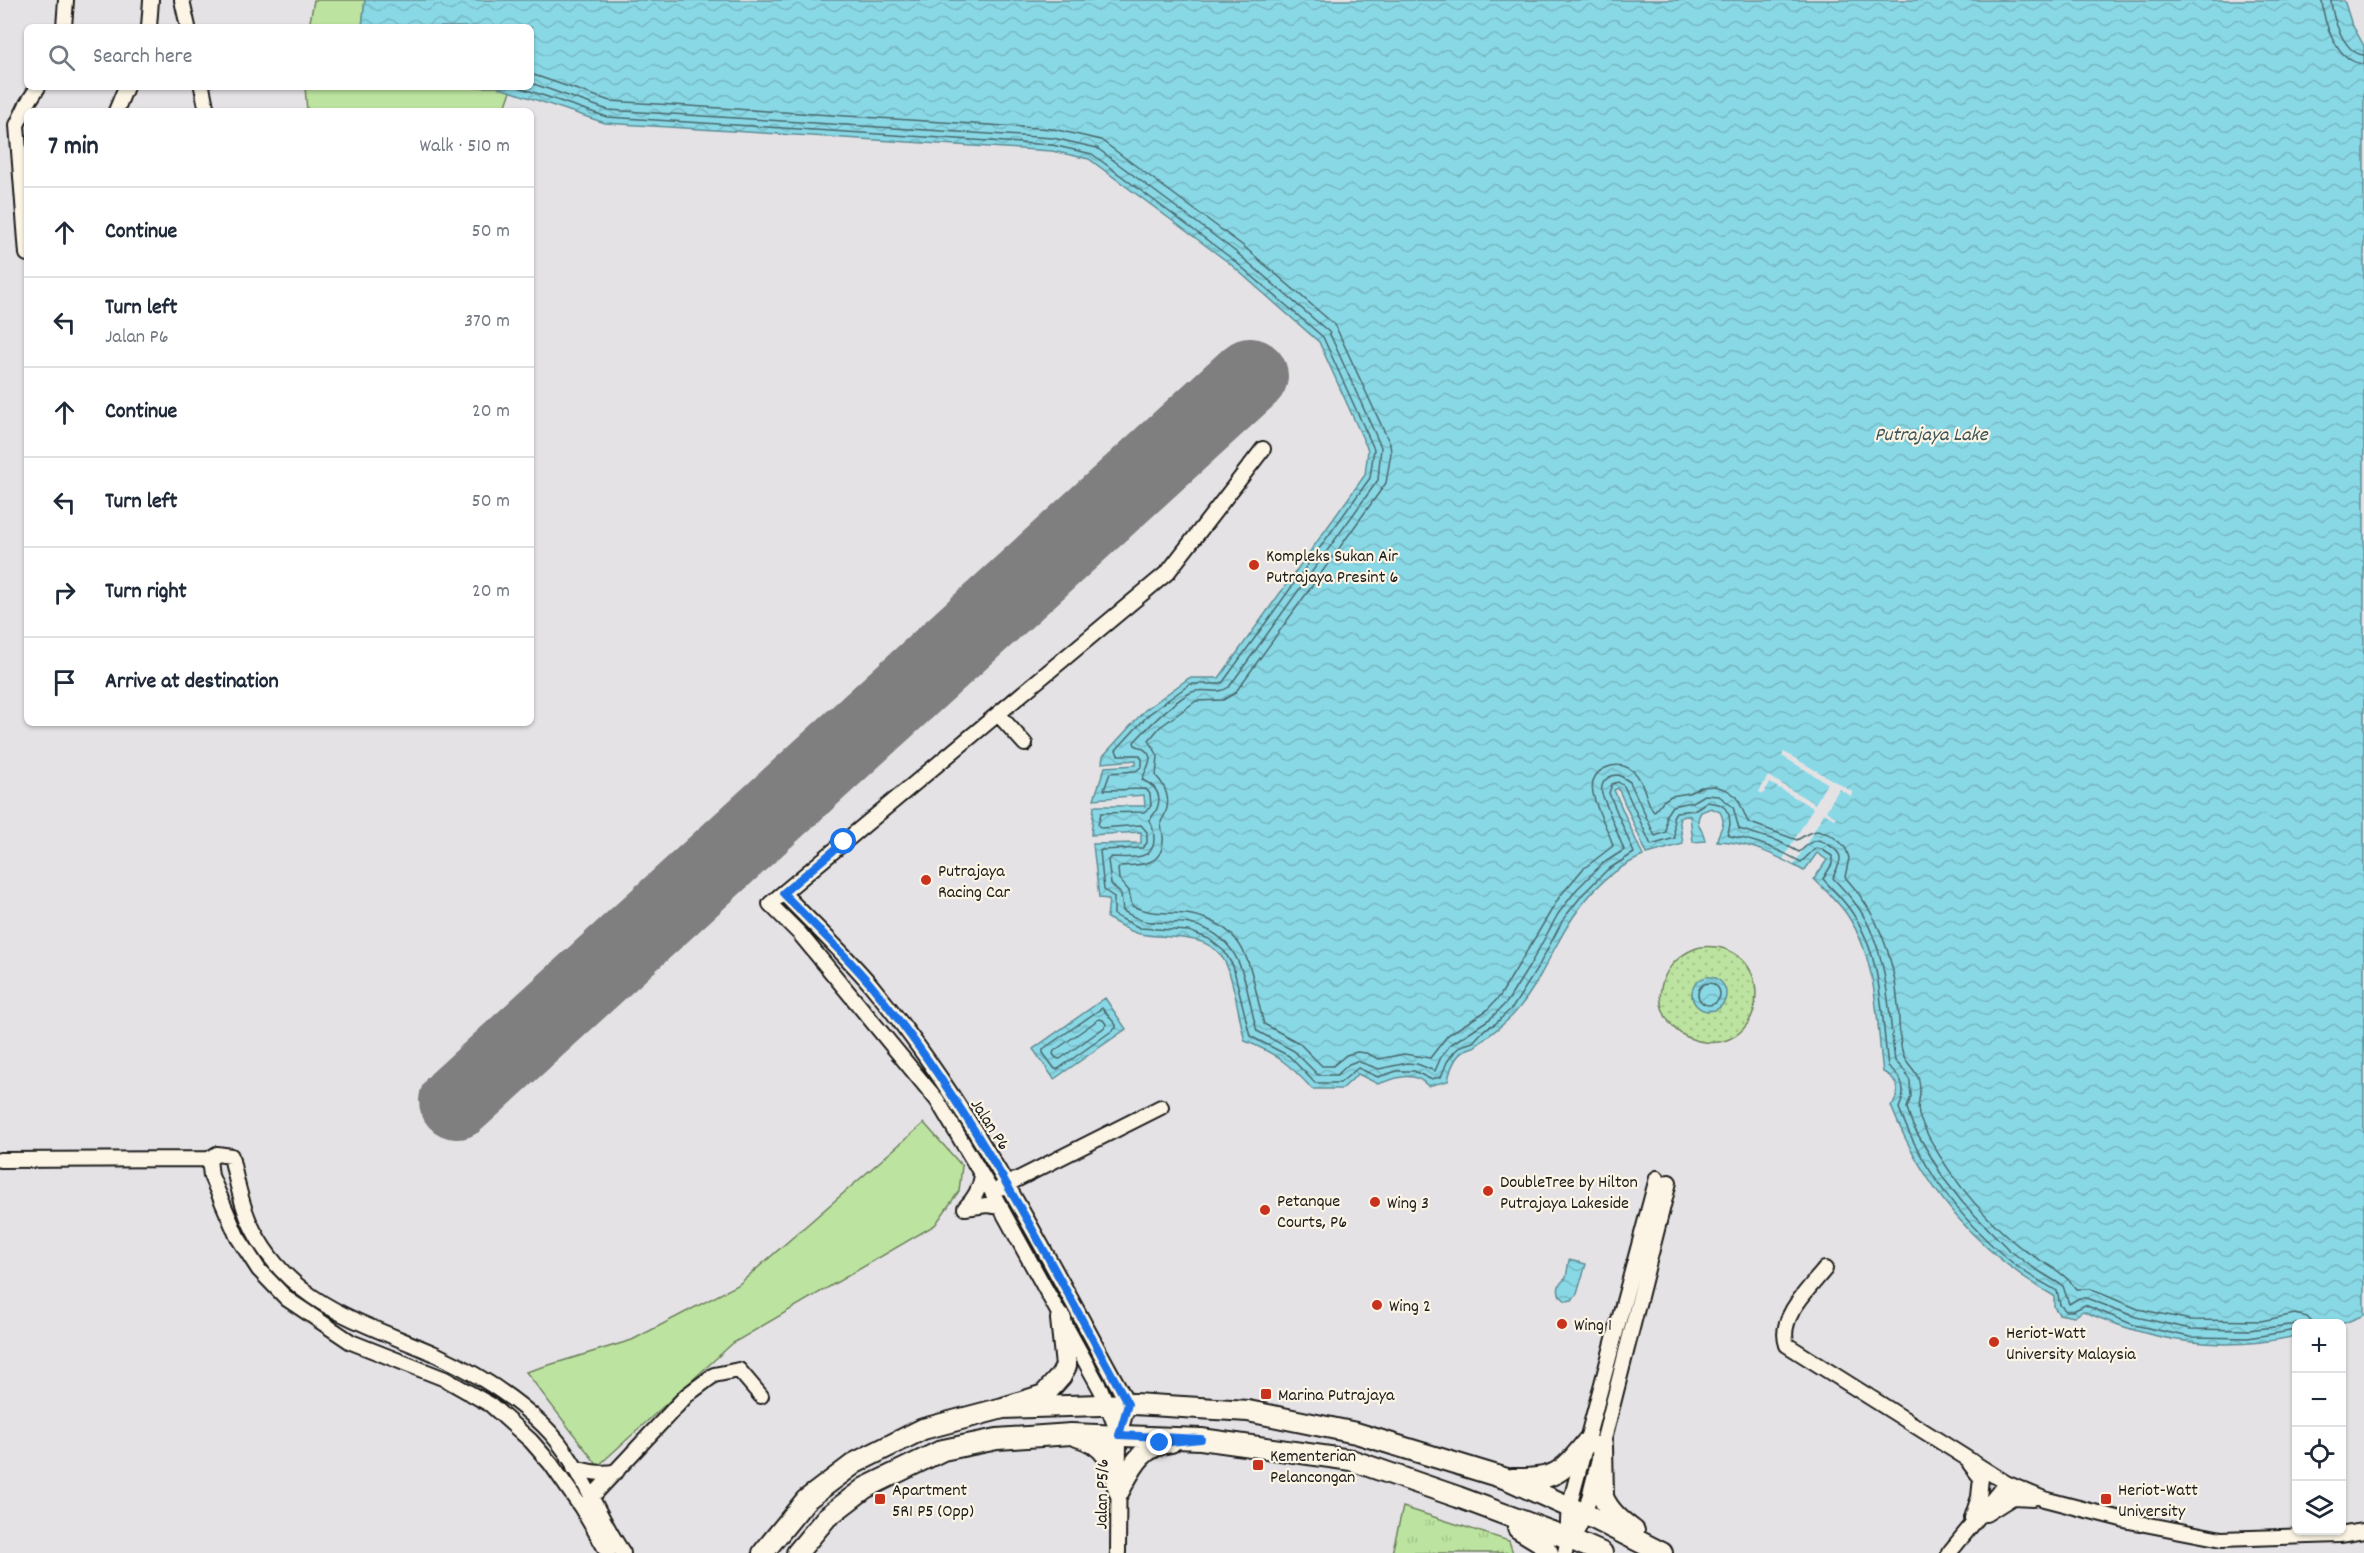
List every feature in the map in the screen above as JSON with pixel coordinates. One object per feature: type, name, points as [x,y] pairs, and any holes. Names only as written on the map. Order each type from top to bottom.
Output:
[{"type":"street","points":[[64,24],[66,0]]},
{"type":"street","points":[[149,24],[151,0]]},
{"type":"street","points":[[182,0],[187,24]]},
{"type":"street","points":[[25,108],[36,90]]},
{"type":"street","points":[[117,108],[125,90]]},
{"type":"street","points":[[203,90],[206,108]]},
{"type":"street","points":[[24,110],[17,125],[23,144],[24,172]]},
{"type":"street","points":[[783,893],[1168,572],[1263,449]]},
{"type":"street","points":[[998,714],[1025,744]]},
{"type":"street","name":"Jalan P6","points":[[783,893],[871,985],[943,1082],[1008,1184],[1118,1404],[1061,1319],[1001,1207],[937,1100],[800,934],[770,903],[783,893]]},
{"type":"street","points":[[992,1192],[1161,1107]]},
{"type":"street","points":[[0,1160],[209,1159],[217,1154],[231,1156],[249,1221],[273,1261],[301,1290],[353,1319],[470,1371],[512,1400],[545,1427],[565,1451],[574,1468],[608,1553]]},
{"type":"street","points":[[209,1159],[211,1176],[237,1236],[259,1270],[287,1299],[351,1342],[445,1379],[491,1406],[531,1441],[587,1503],[623,1553]]},
{"type":"street","points":[[982,1176],[981,1185],[965,1208],[987,1205],[1001,1207]]},
{"type":"street","points":[[1567,1546],[1567,1523],[1577,1510],[1663,1180]]},
{"type":"street","points":[[1825,1269],[1785,1324],[1784,1337],[1787,1345],[2006,1483],[2044,1499],[2222,1546],[2339,1536],[2364,1531]]},
{"type":"street","points":[[763,1553],[806,1500],[855,1463],[923,1429],[1044,1395],[1066,1366],[1061,1319]]},
{"type":"street","points":[[587,1503],[687,1395],[714,1375],[739,1370],[761,1396]]},
{"type":"street","points":[[1003,1408],[1118,1404],[1248,1412],[1356,1433],[1507,1479],[1577,1510],[1662,1553]]},
{"type":"street","name":"Jalan P5/6","points":[[1118,1404],[1118,1553]]},
{"type":"street","points":[[1071,1434],[1088,1439],[1103,1449],[1112,1462],[1119,1491]]},
{"type":"street","points":[[797,1553],[827,1516],[865,1488],[943,1450],[997,1439],[1071,1434],[1201,1439],[1351,1460],[1458,1497],[1567,1546],[1602,1553]]},
{"type":"street","points":[[1119,1491],[1134,1462],[1148,1449],[1160,1443],[1201,1439]]},
{"type":"street","points":[[1507,1479],[1548,1478],[1562,1471],[1595,1443]]},
{"type":"street","points":[[1595,1443],[1606,1504],[1619,1519],[1662,1553]]},
{"type":"street","points":[[1963,1455],[1980,1478],[1979,1497],[1970,1526]]},
{"type":"street","points":[[574,1468],[592,1472],[617,1471]]},
{"type":"street","points":[[1948,1553],[2006,1483]]},
{"type":"street","points":[[1458,1497],[1526,1533],[1540,1542],[1548,1553]]},
{"type":"street","points":[[1970,1526],[2013,1497],[2044,1499]]},
{"type":"green space","points":[[314,0],[365,0],[362,24],[310,24]]},
{"type":"green space","points":[[305,90],[511,91],[505,108],[307,108]]},
{"type":"green space","points":[[1700,947],[1725,949],[1742,960],[1753,976],[1756,995],[1753,1013],[1743,1029],[1726,1040],[1704,1042],[1689,1038],[1672,1026],[1663,1011],[1660,999],[1665,977],[1679,958]],"holes":[[[1708,978],[1722,985],[1725,993],[1719,1008],[1693,1000],[1692,994]]]},
{"type":"green space","points":[[924,1123],[962,1166],[959,1191],[935,1225],[733,1343],[598,1466],[526,1372],[632,1340],[738,1285]]},
{"type":"green space","points":[[1403,1507],[1509,1541],[1513,1553],[1392,1553]]},
{"type":"water","name":"Putrajaya Lake","points":[[365,0],[2344,0],[2351,22],[2364,46],[2364,1315],[2346,1322],[2346,1319],[2292,1319],[2292,1337],[2241,1344],[2214,1344],[2161,1337],[2109,1322],[2083,1311],[2074,1317],[2059,1314],[2054,1307],[2054,1296],[2000,1259],[1956,1215],[1919,1164],[1904,1136],[1891,1106],[1897,1087],[1892,1078],[1883,1072],[1874,991],[1865,952],[1848,916],[1814,879],[1827,860],[1817,853],[1804,871],[1762,850],[1717,841],[1723,821],[1720,812],[1711,808],[1701,812],[1698,820],[1705,841],[1693,842],[1690,816],[1679,817],[1683,844],[1647,854],[1618,788],[1614,790],[1643,856],[1615,872],[1592,893],[1572,918],[1519,1008],[1504,1024],[1476,1046],[1465,1050],[1458,1056],[1451,1068],[1448,1081],[1428,1086],[1417,1078],[1404,1077],[1378,1084],[1358,1074],[1342,1089],[1312,1089],[1282,1060],[1245,1041],[1228,969],[1222,957],[1213,948],[1191,939],[1136,933],[1107,918],[1109,899],[1099,898],[1093,844],[1141,843],[1141,832],[1091,835],[1094,806],[1145,806],[1144,795],[1094,799],[1105,767],[1136,765],[1136,760],[1102,763],[1103,756],[1145,710],[1189,678],[1219,678],[1365,475],[1368,450],[1319,342],[1228,262],[1089,159],[1052,151],[605,123],[506,90],[534,90],[534,24],[362,24]]},
{"type":"water","points":[[1709,977],[1721,982],[1726,994],[1721,1006],[1709,1011],[1697,1006],[1692,994],[1697,982]]},
{"type":"water","points":[[1105,998],[1126,1029],[1054,1079],[1033,1049]]},
{"type":"water","points":[[1569,1260],[1586,1264],[1577,1294],[1572,1300],[1566,1301],[1560,1296],[1559,1288],[1566,1278]]},
{"type":"pier","points":[[1784,752],[1853,792],[1851,796],[1839,789],[1826,811],[1836,817],[1834,819],[1824,813],[1794,865],[1783,859],[1813,808],[1770,783],[1763,794],[1759,792],[1768,776],[1815,804],[1827,783],[1782,756]]},
{"type":"runway","points":[[457,1101],[1250,376]]},
{"type":"place","name":"Kompleks Sukan Air Putrajaya Presint 6","points":[[1254,565]]},
{"type":"place","name":"Putrajaya Racing Car","points":[[926,880]]},
{"type":"place","name":"DoubleTree by Hilton Putrajaya Lakeside","points":[[1488,1191]]},
{"type":"place","name":"Wing 3","points":[[1375,1202]]},
{"type":"place","name":"Petanque Courts, P6","points":[[1265,1210]]},
{"type":"place","name":"Wing 2","points":[[1377,1305]]},
{"type":"place","name":"Wing 1","points":[[1562,1324]]},
{"type":"place","name":"Heriot-Watt University Malaysia","points":[[1994,1342]]},
{"type":"place","name":"Marina Putrajaya","points":[[1266,1394]]},
{"type":"place","name":"Kementerian Pelancongan","points":[[1258,1465]]},
{"type":"place","name":"Apartment 5R1 P5 (Opp)","points":[[880,1499]]},
{"type":"place","name":"Heriot-Watt University","points":[[2106,1499]]},
{"type":"route","points":[[844,842],[783,893],[871,985],[943,1082],[994,1161],[1128,1404],[1119,1435],[1201,1439],[1160,1443]]}]
